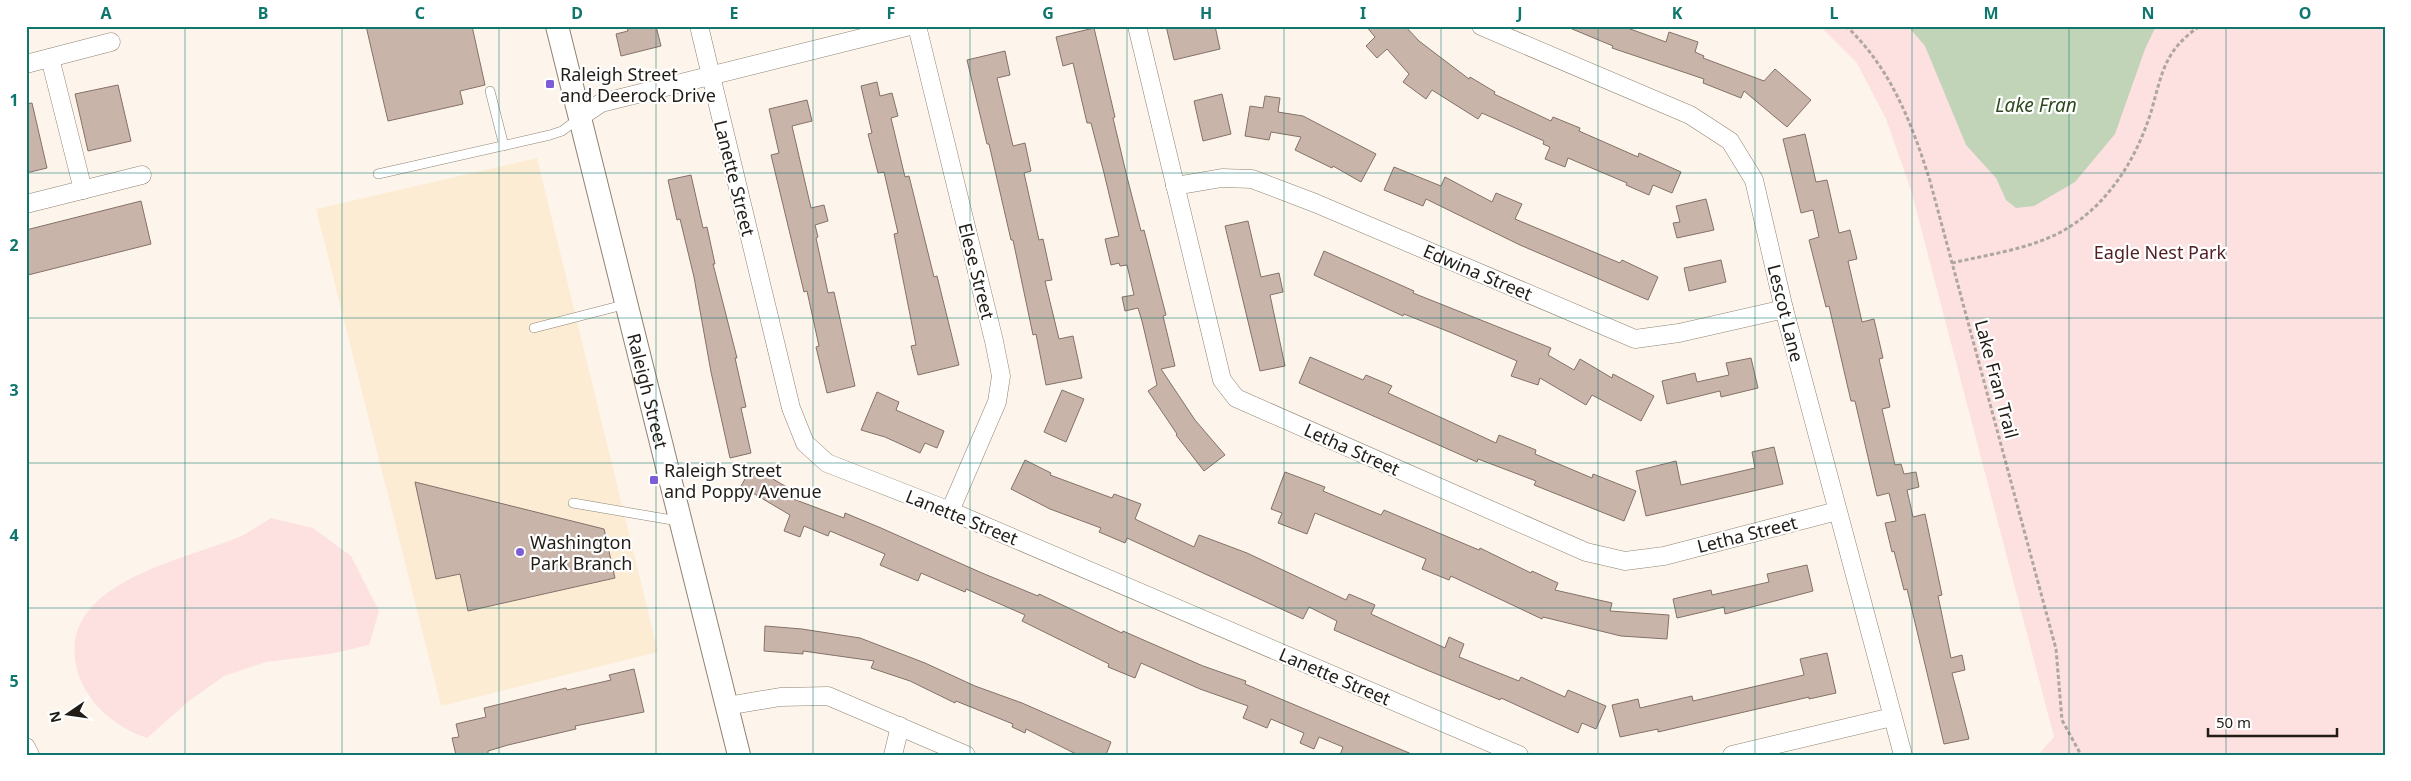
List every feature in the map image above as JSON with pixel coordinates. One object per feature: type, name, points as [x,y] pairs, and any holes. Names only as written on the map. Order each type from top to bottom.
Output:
[{"type":"street","name":"Raleigh Street","points":[[557,26],[739,755]]},
{"type":"street","name":"Lanette Street","points":[[699,26],[791,408],[805,443],[827,463],[950,511],[1519,755]]},
{"type":"street","points":[[580,117],[601,103],[910,26]]},
{"type":"street","name":"Elese Street","points":[[917,26],[1001,376],[997,402],[950,511]]},
{"type":"street","name":"Letha Street","points":[[1137,26],[1222,380],[1236,398],[1586,552],[1625,561],[1664,556],[1837,511]]},
{"type":"street","name":"Lescot Lane","points":[[1481,26],[1690,115],[1730,141],[1754,180],[1784,309],[1903,755]]},
{"type":"street","points":[[26,64],[111,42]]},
{"type":"street","points":[[50,58],[83,190]]},
{"type":"street","points":[[26,204],[142,175]]},
{"type":"street","name":"Edwina Street","points":[[1175,186],[1222,178],[1252,179],[1324,207],[1635,339],[1679,333],[1784,309]]},
{"type":"street","points":[[727,706],[780,697],[828,696],[966,755]]},
{"type":"street","points":[[1732,755],[1892,717]]},
{"type":"street","points":[[892,755],[900,726]]},
{"type":"street","points":[[26,748],[30,755]]},
{"type":"lane","points":[[490,90],[504,146]]},
{"type":"lane","points":[[378,174],[562,131],[580,117]]},
{"type":"lane","points":[[534,328],[627,304]]},
{"type":"lane","points":[[573,503],[681,522]]},
{"type":"path","name":"Lake Fran Trail","points":[[1846,26],[1876,59],[1893,87],[1907,116],[1930,181],[2056,649],[2062,720],[2081,755]]},
{"type":"path","points":[[1952,263],[2021,247],[2054,235],[2081,219],[2101,202],[2120,177],[2136,150],[2148,122],[2165,65],[2174,47],[2186,35],[2200,26]]},
{"type":"shaded area","points":[[537,158],[658,652],[441,706],[316,209]]},
{"type":"green space","name":"Eagle Nest Park","points":[[1820,26],[2385,26],[2385,755],[2038,755],[2054,737],[1911,190],[1886,119],[1857,63]]},
{"type":"green space","points":[[271,518],[313,528],[351,556],[379,611],[369,645],[330,654],[266,662],[224,676],[189,701],[147,738],[125,728],[105,714],[89,696],[78,673],[75,643],[84,618],[102,597],[127,581],[156,567],[239,537]]},
{"type":"water","name":"Lake Fran","points":[[1908,26],[2156,26],[2145,49],[2115,134],[2075,182],[2034,206],[2016,208],[2006,200],[1996,178],[1966,145],[1925,46]]},
{"type":"building","points":[[366,26],[472,26],[485,85],[460,91],[463,104],[388,121]]},
{"type":"building","points":[[627,26],[656,26],[661,46],[621,56],[616,34],[628,31]]},
{"type":"building","points":[[1166,26],[1215,26],[1220,49],[1174,60]]},
{"type":"building","points":[[1366,26],[1405,26],[1419,41],[1469,79],[1470,77],[1495,92],[1494,94],[1551,121],[1553,117],[1580,128],[1579,131],[1638,157],[1639,153],[1681,172],[1672,193],[1653,185],[1649,195],[1626,185],[1627,183],[1568,158],[1565,167],[1545,159],[1550,147],[1543,144],[1544,141],[1482,113],[1478,119],[1432,90],[1426,99],[1403,82],[1409,74],[1387,49],[1377,58],[1366,46],[1375,37]]},
{"type":"building","points":[[1565,26],[1622,26],[1666,42],[1669,32],[1698,42],[1695,52],[1704,56],[1703,58],[1764,81],[1775,69],[1811,100],[1787,127],[1744,91],[1741,98],[1703,83],[1704,79],[1612,48],[1613,46]]},
{"type":"building","points":[[1094,28],[1127,177],[1141,231],[1144,230],[1166,315],[1163,316],[1175,366],[1161,369],[1195,420],[1225,455],[1204,471],[1176,435],[1148,391],[1157,385],[1142,321],[1138,308],[1125,311],[1122,297],[1134,295],[1127,265],[1120,266],[1119,263],[1111,265],[1105,239],[1119,236],[1104,173],[1091,123],[1087,123],[1073,63],[1063,66],[1056,37]]},
{"type":"building","points":[[1005,51],[1010,75],[997,78],[1013,146],[1025,143],[1031,171],[1024,173],[1039,240],[1043,239],[1052,280],[1045,281],[1059,339],[1073,336],[1082,378],[1046,385],[1036,334],[1033,335],[1013,240],[1011,240],[967,60]]},
{"type":"building","points":[[877,82],[880,96],[892,93],[898,116],[891,118],[905,177],[909,176],[934,277],[937,276],[959,365],[918,375],[911,346],[916,345],[894,234],[898,233],[884,172],[878,173],[868,134],[872,133],[861,86]]},
{"type":"building","points":[[118,85],[131,141],[88,151],[75,94]]},
{"type":"building","points":[[1222,94],[1231,134],[1203,141],[1194,101]]},
{"type":"building","points":[[1265,96],[1280,98],[1278,112],[1303,116],[1376,154],[1361,182],[1333,166],[1332,168],[1295,150],[1301,137],[1271,132],[1269,140],[1245,136],[1250,106],[1263,108]]},
{"type":"building","points":[[807,100],[812,121],[792,126],[811,208],[824,205],[828,221],[815,225],[818,237],[816,238],[828,293],[834,292],[855,386],[827,393],[816,347],[819,346],[807,291],[804,292],[771,155],[779,153],[769,109]]},
{"type":"building","points":[[32,103],[47,168],[26,173],[26,104]]},
{"type":"building","points":[[1805,134],[1816,182],[1827,180],[1839,233],[1850,230],[1857,259],[1848,261],[1862,322],[1874,319],[1883,358],[1879,359],[1890,407],[1882,409],[1895,465],[1901,464],[1904,474],[1916,472],[1919,487],[1907,490],[1913,517],[1925,514],[1942,595],[1938,596],[1951,658],[1962,655],[1965,670],[1952,673],[1969,739],[1944,744],[1907,589],[1904,590],[1885,523],[1896,521],[1889,493],[1877,496],[1855,401],[1851,401],[1829,306],[1826,307],[1809,240],[1819,237],[1813,210],[1801,213],[1783,139]]},
{"type":"building","points":[[1394,167],[1441,186],[1445,177],[1492,202],[1496,193],[1522,204],[1515,219],[1620,263],[1622,260],[1658,277],[1648,300],[1520,245],[1426,199],[1423,206],[1384,190]]},
{"type":"building","points":[[691,175],[703,228],[707,227],[715,264],[713,264],[737,358],[735,358],[746,407],[741,408],[751,453],[730,458],[711,372],[694,277],[680,219],[677,220],[668,180]]},
{"type":"building","points":[[1706,199],[1714,230],[1677,238],[1673,223],[1680,222],[1676,206]]},
{"type":"building","points":[[141,201],[151,244],[28,275],[26,230]]},
{"type":"building","points":[[1248,221],[1261,277],[1279,273],[1283,292],[1270,295],[1285,366],[1260,371],[1225,226]]},
{"type":"building","points":[[1324,251],[1414,291],[1413,293],[1551,348],[1548,355],[1574,370],[1580,359],[1612,378],[1613,374],[1654,396],[1641,421],[1592,395],[1586,405],[1540,378],[1538,385],[1511,376],[1517,361],[1404,314],[1403,316],[1314,275]]},
{"type":"building","points":[[1721,260],[1726,282],[1689,291],[1684,268]]},
{"type":"building","points":[[1310,357],[1363,380],[1366,375],[1392,386],[1388,393],[1496,443],[1499,435],[1536,450],[1535,454],[1592,478],[1593,474],[1636,491],[1624,521],[1534,485],[1536,481],[1478,459],[1477,462],[1299,383]]},
{"type":"building","points":[[1751,358],[1758,388],[1721,397],[1720,391],[1667,404],[1662,381],[1695,373],[1697,382],[1729,375],[1726,363]]},
{"type":"building","points":[[1062,390],[1084,399],[1066,442],[1044,432]]},
{"type":"building","points":[[877,392],[899,402],[896,410],[944,431],[937,448],[925,443],[920,453],[885,437],[861,430]]},
{"type":"building","points":[[1774,447],[1783,484],[1646,516],[1636,471],[1676,461],[1681,485],[1755,468],[1752,452]]},
{"type":"building","points":[[1025,460],[1051,473],[1050,475],[1112,498],[1114,494],[1141,504],[1135,519],[1194,547],[1199,535],[1247,553],[1346,600],[1349,594],[1375,605],[1371,614],[1445,648],[1449,637],[1464,644],[1459,657],[1519,681],[1521,677],[1565,697],[1568,690],[1606,706],[1596,729],[1582,723],[1578,733],[1501,698],[1500,700],[1334,630],[1337,621],[1309,607],[1303,619],[1127,538],[1125,543],[1099,532],[1101,528],[1050,509],[1011,489]]},
{"type":"building","points":[[752,467],[792,490],[788,497],[844,518],[845,513],[982,573],[1038,596],[1039,594],[1122,633],[1123,631],[1203,666],[1246,681],[1245,684],[1414,755],[1340,755],[1343,747],[1319,737],[1314,749],[1300,743],[1304,733],[1271,719],[1267,728],[1243,718],[1248,706],[1200,689],[1141,663],[1135,678],[1108,667],[1109,664],[1022,621],[1025,615],[966,589],[965,592],[921,573],[918,581],[880,565],[885,554],[830,531],[828,536],[804,526],[800,537],[784,531],[790,515],[741,486]]},
{"type":"building","points":[[1285,472],[1325,487],[1323,491],[1381,515],[1384,510],[1479,550],[1480,548],[1531,573],[1532,571],[1558,583],[1555,590],[1612,603],[1610,611],[1669,615],[1667,639],[1621,636],[1543,617],[1542,619],[1451,576],[1449,580],[1422,569],[1426,559],[1315,513],[1307,534],[1278,523],[1282,513],[1271,509]]},
{"type":"building","name":"Washington Park Branch","points":[[415,482],[604,529],[615,578],[468,611],[460,574],[436,579]]},
{"type":"building","points":[[1807,565],[1813,591],[1725,614],[1724,607],[1677,618],[1673,599],[1711,590],[1712,595],[1769,582],[1767,574]]},
{"type":"building","points":[[765,626],[802,629],[860,638],[925,663],[975,686],[1022,703],[1111,742],[1106,755],[1078,755],[1026,729],[1025,733],[1012,727],[1013,724],[956,701],[955,703],[910,681],[871,668],[874,661],[803,651],[803,654],[764,651]]},
{"type":"building","points":[[1827,653],[1836,693],[1809,699],[1809,697],[1658,732],[1658,729],[1620,737],[1612,705],[1638,699],[1640,708],[1692,696],[1693,701],[1804,675],[1800,659]]},
{"type":"building","points":[[634,669],[644,712],[575,726],[576,729],[488,751],[488,755],[456,755],[452,738],[459,737],[456,724],[486,717],[484,708],[566,688],[567,690],[611,680],[609,675]]},
{"type":"place","name":"Raleigh Street and Deerock Drive","points":[[550,84]]},
{"type":"place","name":"Raleigh Street and Poppy Avenue","points":[[654,480]]},
{"type":"place","name":"Washington Park Branch","points":[[520,552]]}]
